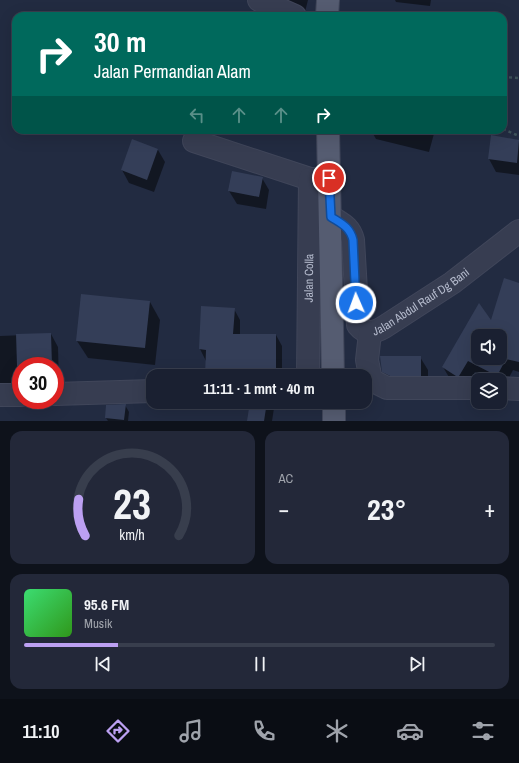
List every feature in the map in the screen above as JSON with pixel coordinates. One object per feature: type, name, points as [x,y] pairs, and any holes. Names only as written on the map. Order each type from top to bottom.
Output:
[{"type":"main road","points":[[327,12],[328,0]]},
{"type":"main road","points":[[327,134],[319,179],[331,217],[334,369]]},
{"type":"street","points":[[259,0],[286,12]]},
{"type":"street","points":[[194,141],[319,179]]},
{"type":"street","name":"Jalan Colla","points":[[308,369],[319,179]]},
{"type":"street","name":"Jalan Abdul Rauf Dg Bani","points":[[331,217],[346,226],[352,233],[358,325],[362,331],[370,332],[379,330],[452,283],[519,231]]},
{"type":"street","points":[[370,332],[367,360],[371,380],[387,388],[471,388]]},
{"type":"street","points":[[507,388],[519,389]]},
{"type":"street","points":[[64,394],[146,391]]},
{"type":"street","points":[[0,395],[12,395]]},
{"type":"path","points":[[507,77],[519,78]]},
{"type":"path","points":[[507,131],[519,136]]},
{"type":"building","points":[[491,135],[519,140],[517,163],[488,159]]},
{"type":"building","points":[[132,139],[158,149],[147,180],[121,170]]},
{"type":"building","points":[[232,171],[263,177],[259,197],[228,191]]},
{"type":"building","points":[[504,278],[519,283],[519,362],[507,359],[507,329],[471,329],[471,363],[468,361],[459,376],[456,376],[442,367],[479,303],[491,320]]},
{"type":"building","points":[[81,294],[150,301],[145,348],[76,341]]},
{"type":"building","points":[[201,306],[235,308],[233,334],[276,334],[276,369],[205,369],[206,350],[199,349]]},
{"type":"building","points":[[51,333],[52,357],[17,357],[16,334]]},
{"type":"building","points":[[380,356],[421,356],[421,376],[390,376],[382,372]]},
{"type":"building","points":[[476,365],[503,365],[499,373],[491,373]]},
{"type":"building","points":[[126,404],[124,420],[105,418],[106,405]]},
{"type":"building","points":[[249,409],[266,409],[264,421],[247,421]]},
{"type":"route","points":[[329,178],[331,217],[346,226],[352,233],[356,303]]}]
